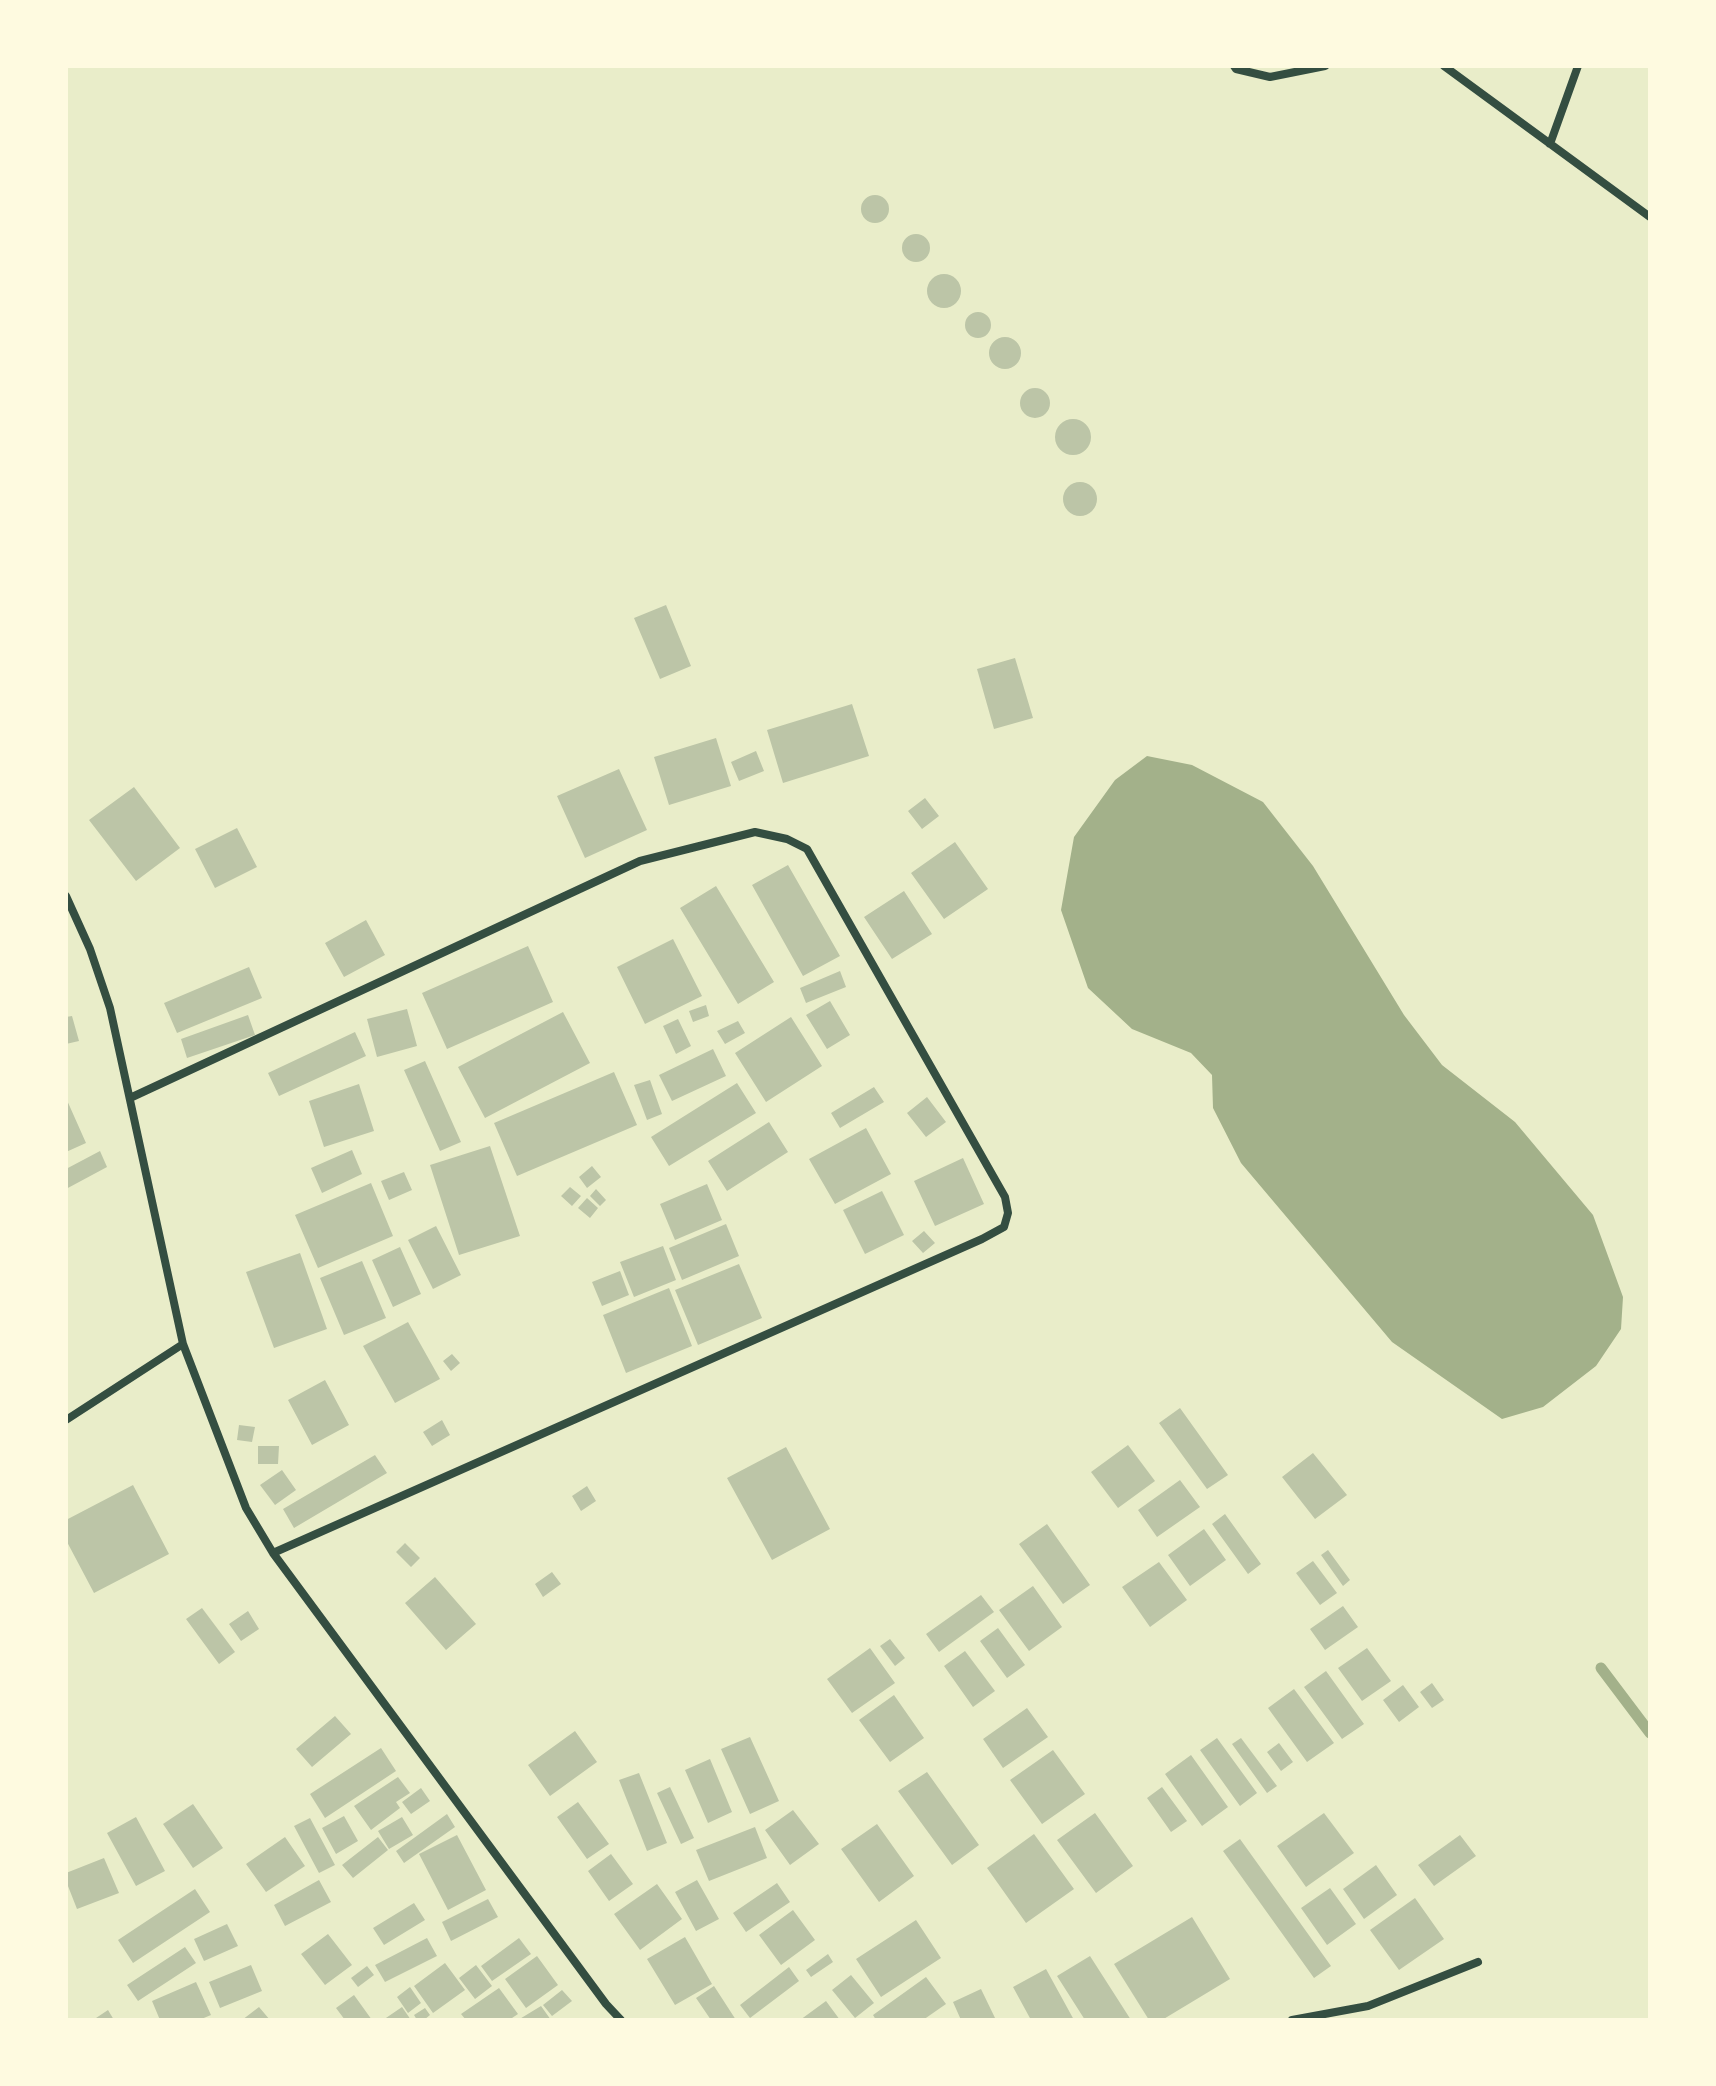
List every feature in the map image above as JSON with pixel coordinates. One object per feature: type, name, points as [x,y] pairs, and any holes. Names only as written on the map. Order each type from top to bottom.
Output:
[{"type":"street","points":[[1234,66],[1270,77],[1325,66]]},
{"type":"street","points":[[1444,66],[1650,217]]},
{"type":"street","points":[[1550,144],[1578,66]]},
{"type":"street","points":[[130,1098],[640,861],[755,832],[787,839],[807,849],[1005,1197],[1008,1213],[1004,1227],[982,1239],[273,1553]]},
{"type":"street","points":[[67,898],[90,949],[110,1008],[183,1344],[246,1508],[273,1553],[596,1991],[621,2020]]},
{"type":"street","points":[[66,1420],[183,1344]]},
{"type":"street","points":[[1292,2020],[1368,2006],[1478,1962]]},
{"type":"shaded area","points":[[1147,756],[1192,765],[1263,802],[1313,866],[1404,1015],[1442,1065],[1515,1122],[1593,1215],[1623,1297],[1621,1329],[1596,1366],[1543,1407],[1502,1419],[1392,1342],[1241,1163],[1213,1108],[1212,1075],[1191,1053],[1132,1029],[1088,988],[1061,910],[1074,837],[1115,780]]},
{"type":"building","points":[[875,195],[885,199],[889,209],[885,219],[875,223],[865,219],[861,209],[865,199]]},
{"type":"building","points":[[916,234],[926,238],[930,248],[926,258],[916,262],[906,258],[902,248],[906,238]]},
{"type":"building","points":[[944,274],[956,279],[961,291],[956,303],[944,308],[932,303],[927,291],[932,279]]},
{"type":"building","points":[[978,312],[988,315],[991,325],[988,335],[978,338],[968,335],[965,325],[968,315]]},
{"type":"building","points":[[1005,337],[1016,342],[1021,353],[1016,364],[1005,369],[994,364],[989,353],[994,342]]},
{"type":"building","points":[[1035,388],[1041,389],[1049,397],[1049,409],[1041,417],[1035,418],[1029,417],[1021,409],[1020,403],[1021,397],[1029,389]]},
{"type":"building","points":[[1073,419],[1086,424],[1091,437],[1086,450],[1073,455],[1060,450],[1055,437],[1060,424]]},
{"type":"building","points":[[1080,482],[1092,487],[1097,499],[1092,511],[1080,516],[1068,511],[1063,499],[1068,487]]},
{"type":"building","points":[[666,605],[691,666],[660,679],[634,618]]},
{"type":"building","points":[[1015,658],[1033,718],[994,729],[977,669]]},
{"type":"building","points":[[852,704],[869,756],[783,783],[767,730]]},
{"type":"building","points":[[716,738],[731,786],[669,805],[654,757]]},
{"type":"building","points":[[756,751],[764,771],[739,781],[731,762]]},
{"type":"building","points":[[619,769],[647,830],[585,858],[557,796]]},
{"type":"building","points":[[134,787],[180,848],[136,881],[89,820]]},
{"type":"building","points":[[925,798],[939,816],[922,829],[908,811]]},
{"type":"building","points":[[237,828],[257,867],[215,888],[195,849]]},
{"type":"building","points":[[955,842],[988,889],[944,919],[911,873]]},
{"type":"building","points":[[788,865],[840,956],[803,976],[752,885]]},
{"type":"building","points":[[716,886],[774,982],[738,1004],[680,908]]},
{"type":"building","points":[[904,891],[932,934],[892,959],[864,917]]},
{"type":"building","points":[[366,920],[385,955],[344,977],[325,943]]},
{"type":"building","points":[[673,939],[702,996],[645,1024],[617,967]]},
{"type":"building","points":[[528,946],[553,1002],[447,1049],[422,993]]},
{"type":"building","points":[[249,967],[262,998],[177,1033],[164,1003]]},
{"type":"building","points":[[840,971],[846,987],[806,1003],[800,988]]},
{"type":"building","points":[[830,1001],[850,1035],[827,1049],[806,1015]]},
{"type":"building","points":[[706,1005],[709,1016],[693,1022],[689,1011]]},
{"type":"building","points":[[407,1009],[417,1046],[377,1057],[367,1019]]},
{"type":"building","points":[[563,1012],[590,1063],[485,1118],[458,1067]]},
{"type":"building","points":[[248,1015],[255,1035],[187,1058],[181,1039]]},
{"type":"building","points":[[72,1016],[79,1041],[66,1044],[66,1017]]},
{"type":"building","points":[[791,1017],[822,1066],[766,1102],[735,1053]]},
{"type":"building","points":[[678,1019],[691,1046],[676,1054],[663,1026]]},
{"type":"building","points":[[738,1021],[745,1033],[725,1044],[717,1031]]},
{"type":"building","points":[[355,1032],[366,1056],[279,1096],[268,1073]]},
{"type":"building","points":[[713,1049],[726,1076],[672,1101],[659,1075]]},
{"type":"building","points":[[425,1061],[461,1142],[440,1151],[404,1070]]},
{"type":"building","points":[[614,1072],[637,1125],[517,1176],[494,1123]]},
{"type":"building","points":[[650,1080],[662,1114],[647,1120],[634,1085]]},
{"type":"building","points":[[737,1083],[756,1113],[669,1166],[651,1137]]},
{"type":"building","points":[[359,1084],[374,1131],[324,1147],[309,1101]]},
{"type":"building","points":[[874,1087],[884,1102],[840,1128],[831,1113]]},
{"type":"building","points":[[927,1097],[946,1122],[926,1137],[907,1113]]},
{"type":"building","points":[[66,1098],[86,1143],[66,1152]]},
{"type":"building","points":[[769,1122],[788,1152],[727,1191],[708,1161]]},
{"type":"building","points":[[866,1128],[891,1174],[835,1204],[809,1159]]},
{"type":"building","points":[[490,1146],[520,1236],[459,1255],[430,1165]]},
{"type":"building","points":[[352,1150],[362,1174],[322,1193],[311,1168]]},
{"type":"building","points":[[100,1151],[107,1167],[66,1189],[66,1169]]},
{"type":"building","points":[[963,1158],[984,1204],[935,1226],[914,1181]]},
{"type":"building","points":[[592,1166],[601,1177],[587,1188],[579,1177]]},
{"type":"building","points":[[404,1172],[412,1190],[389,1200],[381,1181]]},
{"type":"building","points":[[371,1183],[393,1236],[318,1268],[295,1215]]},
{"type":"building","points":[[707,1184],[722,1220],[675,1240],[660,1204]]},
{"type":"building","points":[[570,1187],[581,1196],[572,1206],[561,1196]]},
{"type":"building","points":[[596,1189],[606,1200],[600,1206],[590,1196]]},
{"type":"building","points":[[882,1191],[904,1235],[865,1254],[843,1210]]},
{"type":"building","points":[[587,1198],[598,1208],[590,1218],[578,1208]]},
{"type":"building","points":[[726,1224],[739,1256],[682,1280],[669,1248]]},
{"type":"building","points":[[436,1226],[461,1275],[433,1289],[408,1240]]},
{"type":"building","points":[[924,1231],[935,1243],[923,1253],[912,1241]]},
{"type":"building","points":[[663,1246],[676,1280],[634,1297],[620,1262]]},
{"type":"building","points":[[400,1247],[421,1294],[393,1307],[372,1260]]},
{"type":"building","points":[[300,1253],[327,1329],[274,1348],[246,1272]]},
{"type":"building","points":[[362,1261],[386,1318],[344,1335],[320,1278]]},
{"type":"building","points":[[739,1264],[762,1318],[698,1345],[675,1290]]},
{"type":"building","points":[[620,1271],[629,1295],[602,1306],[592,1282]]},
{"type":"building","points":[[669,1288],[692,1346],[626,1373],[603,1315]]},
{"type":"building","points":[[408,1322],[440,1379],[395,1403],[363,1346]]},
{"type":"building","points":[[452,1354],[460,1363],[451,1371],[443,1361]]},
{"type":"building","points":[[325,1380],[349,1425],[312,1445],[288,1400]]},
{"type":"building","points":[[1180,1408],[1228,1475],[1207,1489],[1159,1423]]},
{"type":"building","points":[[442,1420],[450,1435],[432,1446],[423,1432]]},
{"type":"building","points":[[239,1425],[255,1427],[252,1442],[237,1440]]},
{"type":"building","points":[[1128,1445],[1155,1481],[1118,1508],[1091,1472]]},
{"type":"building","points":[[258,1446],[279,1446],[278,1464],[258,1464]]},
{"type":"building","points":[[786,1447],[830,1529],[772,1560],[727,1478]]},
{"type":"building","points":[[1313,1453],[1347,1495],[1315,1519],[1282,1477]]},
{"type":"building","points":[[375,1455],[387,1473],[294,1528],[283,1509]]},
{"type":"building","points":[[282,1470],[296,1490],[275,1505],[260,1485]]},
{"type":"building","points":[[1180,1480],[1200,1507],[1157,1537],[1138,1510]]},
{"type":"building","points":[[133,1485],[169,1554],[94,1593],[66,1540],[66,1520]]},
{"type":"building","points":[[587,1486],[596,1501],[581,1511],[572,1496]]},
{"type":"building","points":[[1225,1514],[1261,1564],[1248,1574],[1212,1524]]},
{"type":"building","points":[[1047,1524],[1090,1585],[1063,1604],[1019,1544]]},
{"type":"building","points":[[1204,1529],[1226,1560],[1190,1586],[1168,1555]]},
{"type":"building","points":[[405,1543],[420,1558],[411,1567],[396,1552]]},
{"type":"building","points":[[1328,1550],[1350,1580],[1343,1586],[1321,1555]]},
{"type":"building","points":[[1313,1561],[1337,1593],[1320,1605],[1296,1573]]},
{"type":"building","points":[[1159,1562],[1187,1600],[1150,1627],[1122,1587]]},
{"type":"building","points":[[552,1572],[561,1584],[543,1597],[535,1584]]},
{"type":"building","points":[[435,1577],[476,1624],[446,1650],[405,1603]]},
{"type":"building","points":[[1033,1586],[1062,1627],[1029,1651],[999,1610]]},
{"type":"building","points":[[981,1595],[994,1612],[939,1652],[926,1634]]},
{"type":"building","points":[[1343,1606],[1358,1627],[1325,1650],[1310,1629]]},
{"type":"building","points":[[202,1608],[235,1652],[219,1664],[186,1619]]},
{"type":"building","points":[[248,1611],[259,1629],[241,1641],[229,1624]]},
{"type":"building","points":[[998,1628],[1025,1665],[1007,1678],[980,1641]]},
{"type":"building","points":[[890,1639],[905,1658],[895,1666],[880,1646]]},
{"type":"building","points":[[870,1648],[895,1683],[852,1713],[827,1679]]},
{"type":"building","points":[[1367,1648],[1391,1681],[1362,1701],[1338,1668]]},
{"type":"building","points":[[965,1651],[995,1691],[973,1707],[944,1666]]},
{"type":"building","points":[[1326,1671],[1364,1724],[1342,1739],[1304,1687]]},
{"type":"building","points":[[1432,1683],[1444,1700],[1432,1708],[1420,1692]]},
{"type":"building","points":[[1403,1685],[1419,1707],[1399,1722],[1383,1700]]},
{"type":"building","points":[[1294,1689],[1334,1743],[1307,1762],[1268,1708]]},
{"type":"building","points":[[894,1695],[924,1738],[890,1762],[859,1720]]},
{"type":"building","points":[[1027,1708],[1048,1737],[1003,1768],[983,1739]]},
{"type":"building","points":[[335,1716],[351,1734],[312,1767],[296,1749]]},
{"type":"building","points":[[575,1731],[597,1762],[550,1796],[528,1765]]},
{"type":"building","points":[[750,1737],[779,1801],[750,1814],[721,1749]]},
{"type":"building","points":[[1217,1738],[1257,1793],[1240,1806],[1200,1750]]},
{"type":"building","points":[[1241,1738],[1277,1786],[1267,1793],[1232,1744]]},
{"type":"building","points":[[1279,1743],[1293,1762],[1281,1771],[1267,1752]]},
{"type":"building","points":[[381,1748],[396,1771],[325,1818],[310,1794]]},
{"type":"building","points":[[1053,1750],[1085,1794],[1042,1824],[1010,1780]]},
{"type":"building","points":[[1191,1755],[1228,1807],[1202,1826],[1165,1774]]},
{"type":"building","points":[[710,1759],[732,1812],[708,1823],[685,1770]]},
{"type":"building","points":[[927,1772],[979,1845],[952,1865],[898,1791]]},
{"type":"building","points":[[639,1773],[667,1843],[647,1851],[619,1780]]},
{"type":"building","points":[[398,1777],[410,1793],[396,1802],[400,1808],[371,1830],[354,1806]]},
{"type":"building","points":[[670,1787],[694,1838],[681,1844],[657,1793]]},
{"type":"building","points":[[1162,1787],[1187,1821],[1171,1832],[1147,1798]]},
{"type":"building","points":[[421,1788],[430,1801],[411,1814],[402,1802]]},
{"type":"building","points":[[578,1802],[609,1844],[587,1859],[557,1817]]},
{"type":"building","points":[[193,1804],[223,1848],[193,1868],[163,1824]]},
{"type":"building","points":[[793,1810],[819,1844],[790,1865],[765,1830]]},
{"type":"building","points":[[1095,1813],[1133,1866],[1096,1893],[1057,1840]]},
{"type":"building","points":[[1324,1813],[1354,1853],[1306,1887],[1277,1846]]},
{"type":"building","points":[[447,1814],[455,1827],[404,1863],[396,1851]]},
{"type":"building","points":[[344,1816],[358,1841],[336,1854],[322,1828]]},
{"type":"building","points":[[136,1817],[165,1871],[136,1886],[107,1833]]},
{"type":"building","points":[[402,1817],[413,1835],[389,1849],[378,1831]]},
{"type":"building","points":[[310,1818],[335,1865],[319,1873],[294,1826]]},
{"type":"building","points":[[877,1824],[914,1876],[879,1902],[841,1849]]},
{"type":"building","points":[[755,1827],[767,1858],[709,1881],[696,1850]]},
{"type":"building","points":[[1034,1834],[1074,1889],[1026,1923],[987,1868]]},
{"type":"building","points":[[457,1835],[486,1890],[448,1910],[419,1854]]},
{"type":"building","points":[[1460,1835],[1476,1856],[1434,1886],[1418,1865]]},
{"type":"building","points":[[285,1837],[305,1866],[266,1892],[246,1864]]},
{"type":"building","points":[[378,1837],[388,1850],[353,1878],[342,1865]]},
{"type":"building","points":[[1240,1839],[1331,1966],[1314,1978],[1223,1851]]},
{"type":"building","points":[[611,1854],[633,1884],[609,1901],[588,1871]]},
{"type":"building","points":[[104,1858],[119,1893],[77,1909],[66,1873]]},
{"type":"building","points":[[1376,1865],[1397,1895],[1364,1919],[1343,1889]]},
{"type":"building","points":[[319,1880],[331,1902],[285,1926],[274,1905]]},
{"type":"building","points":[[697,1880],[719,1919],[696,1931],[675,1892]]},
{"type":"building","points":[[777,1883],[790,1902],[746,1932],[733,1913]]},
{"type":"building","points":[[657,1884],[682,1919],[640,1950],[614,1914]]},
{"type":"building","points":[[1330,1888],[1356,1924],[1327,1945],[1301,1908]]},
{"type":"building","points":[[195,1889],[210,1912],[133,1963],[118,1940]]},
{"type":"building","points":[[1415,1898],[1444,1939],[1399,1970],[1370,1930]]},
{"type":"building","points":[[488,1899],[498,1917],[451,1941],[442,1922]]},
{"type":"building","points":[[414,1903],[425,1920],[384,1945],[373,1928]]},
{"type":"building","points":[[793,1910],[815,1940],[781,1965],[759,1935]]},
{"type":"building","points":[[1192,1917],[1230,1979],[1162,2020],[1149,2020],[1114,1964]]},
{"type":"building","points":[[916,1920],[941,1958],[881,1997],[856,1959]]},
{"type":"building","points":[[227,1924],[238,1946],[204,1961],[194,1939]]},
{"type":"building","points":[[328,1934],[352,1965],[325,1985],[301,1954]]},
{"type":"building","points":[[685,1937],[712,1984],[675,2005],[647,1959]]},
{"type":"building","points":[[427,1938],[437,1956],[385,1982],[375,1965]]},
{"type":"building","points":[[519,1938],[531,1954],[492,1981],[481,1966]]},
{"type":"building","points":[[185,1947],[196,1963],[138,2001],[127,1985]]},
{"type":"building","points":[[828,1954],[833,1962],[811,1977],[806,1970]]},
{"type":"building","points":[[537,1956],[558,1985],[526,2008],[505,1979]]},
{"type":"building","points":[[1090,1956],[1131,2020],[1085,2020],[1057,1976]]},
{"type":"building","points":[[445,1963],[465,1990],[433,2013],[414,1986]]},
{"type":"building","points":[[251,1965],[262,1991],[220,2008],[209,1982]]},
{"type":"building","points":[[476,1965],[492,1986],[475,1999],[459,1978]]},
{"type":"building","points":[[367,1966],[374,1975],[358,1987],[351,1978]]},
{"type":"building","points":[[789,1967],[799,1981],[750,2018],[740,2005]]},
{"type":"building","points":[[1046,1969],[1074,2020],[1031,2020],[1013,1987]]},
{"type":"building","points":[[851,1975],[874,2003],[855,2018],[832,1990]]},
{"type":"building","points":[[926,1977],[946,2004],[923,2020],[876,2020],[873,2015]]},
{"type":"building","points":[[196,1982],[211,2015],[199,2020],[160,2020],[152,2001]]},
{"type":"building","points":[[714,1986],[736,2020],[711,2020],[696,1998]]},
{"type":"building","points":[[410,1987],[421,2003],[408,2013],[397,1997]]},
{"type":"building","points":[[499,1988],[518,2014],[509,2020],[466,2020],[461,2014]]},
{"type":"building","points":[[981,1989],[996,2020],[961,2020],[953,2002]]},
{"type":"building","points":[[562,1990],[572,2001],[552,2016],[543,2005]]},
{"type":"building","points":[[354,1995],[372,2020],[345,2020],[336,2008]]},
{"type":"building","points":[[826,2001],[840,2020],[800,2020]]},
{"type":"building","points":[[541,2006],[551,2020],[518,2020]]},
{"type":"building","points":[[259,2007],[270,2020],[242,2020]]},
{"type":"building","points":[[402,2007],[411,2020],[383,2020]]},
{"type":"building","points":[[425,2008],[430,2015],[424,2020],[417,2020],[414,2015]]},
{"type":"building","points":[[108,2010],[114,2020],[93,2020]]},
{"type":"waterway","points":[[1601,1668],[1650,1733]]}]
